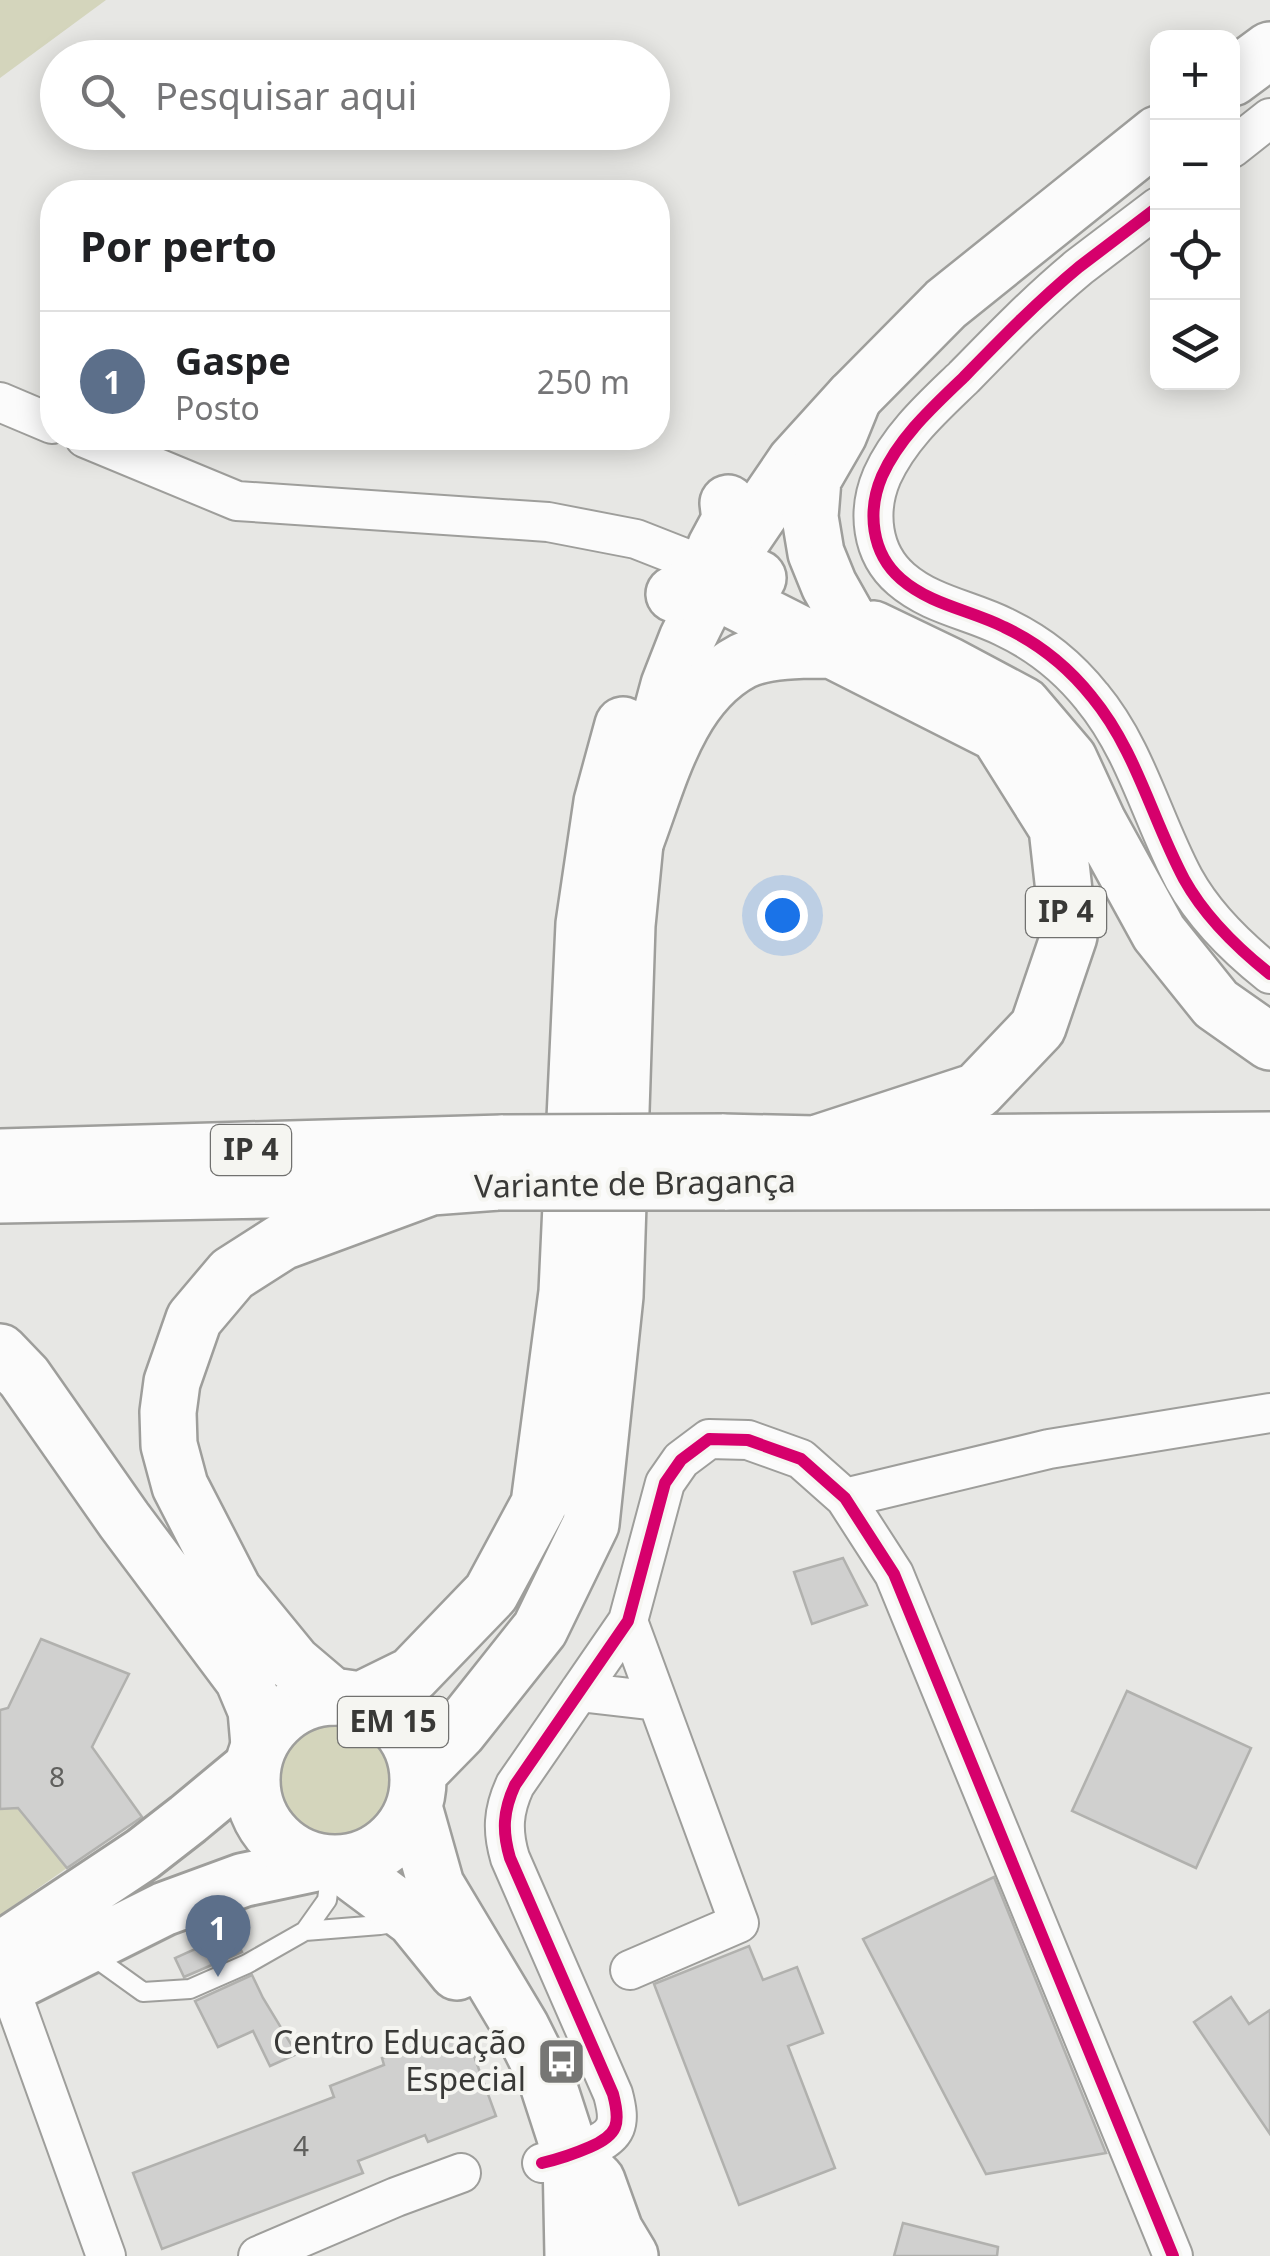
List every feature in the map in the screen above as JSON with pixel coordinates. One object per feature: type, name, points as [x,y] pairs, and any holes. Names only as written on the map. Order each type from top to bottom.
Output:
[{"type":"main road","points":[[1240,59],[1270,42]]},
{"type":"main road","points":[[1240,72],[1270,50]]},
{"type":"main road","points":[[431,1187],[282,1242],[232,1274],[194,1318],[172,1382],[169,1445],[180,1486],[234,1591],[293,1663],[346,1699],[412,1674],[491,1593],[539,1504],[567,1292],[584,924],[602,802],[635,679],[730,520],[728,503],[764,446],[829,371],[930,283],[1150,116]]},
{"type":"main road","points":[[331,1863],[363,1858],[385,1847],[403,1829],[416,1790],[540,1629],[591,1524],[615,1296],[627,924],[635,843],[648,762],[686,638],[695,576],[854,397],[946,304],[1150,140]]},
{"type":"main road","points":[[854,397],[840,434],[814,479],[810,517],[816,553],[841,634],[948,665],[1022,706],[1068,760],[1159,933],[1216,1004],[1270,1042]]},
{"type":"main road","name":"IP 4","points":[[695,576],[734,601],[841,634],[998,734],[1057,828],[1068,936],[1038,1027],[977,1091],[815,1144]]},
{"type":"main road","name":"IP 4","points":[[635,843],[677,733],[708,688],[744,660],[841,634]]},
{"type":"main road","name":"Variante de Bragança","points":[[723,1162],[815,1144],[1270,1140]]},
{"type":"main road","name":"Variante de Bragança","points":[[0,1157],[723,1162],[1270,1181]]},
{"type":"main road","name":"Variante de Bragança","points":[[0,1195],[431,1187],[500,1163]]},
{"type":"main road","points":[[0,1352],[24,1377],[243,1679],[256,1710],[256,1755]]},
{"type":"main road","name":"EM 15","points":[[545,2256],[557,2159],[512,2058],[453,1965],[414,1919],[331,1863],[298,1855],[276,1839],[260,1817],[252,1792],[256,1755],[272,1726],[289,1710],[310,1701],[346,1699],[382,1712],[400,1728],[412,1750],[416,1790],[436,1885],[546,2075],[573,2256]]},
{"type":"main road","points":[[557,2159],[597,2181],[615,2231],[630,2256]]},
{"type":"street","points":[[1240,142],[1270,118]]},
{"type":"street","points":[[1154,210],[1077,269],[1013,328],[897,447],[881,478],[872,512],[876,544],[899,578],[932,600],[1003,626],[1042,649],[1080,681],[1111,719],[1186,882],[1211,918],[1270,974]]},
{"type":"street","points":[[0,402],[40,419]]},
{"type":"street","points":[[114,450],[237,501],[548,522],[636,539],[695,576]]},
{"type":"street","points":[[845,1498],[1049,1449],[1270,1413]]},
{"type":"street","points":[[557,2159],[609,2138],[617,2107],[510,1858],[504,1832],[508,1801],[628,1620],[665,1483],[681,1460],[709,1439],[748,1440],[801,1459],[845,1498],[894,1574],[1173,2256]]},
{"type":"street","points":[[628,1620],[740,1923],[630,1970]]},
{"type":"street","points":[[579,1692],[658,1701]]},
{"type":"street","points":[[3,1975],[188,1820],[256,1755]]},
{"type":"street","points":[[89,1947],[87,1925],[94,1914],[146,1880],[166,1861],[188,1820]]},
{"type":"street","points":[[3,1975],[89,1947],[164,1909],[228,1886],[331,1863]]},
{"type":"street","points":[[3,1975],[106,2256]]},
{"type":"street","points":[[258,2256],[462,2173]]},
{"type":"lane","points":[[89,1947],[104,1964],[143,1992],[190,1990],[305,1931],[327,1900],[331,1863]]},
{"type":"lane","points":[[305,1931],[414,1919]]},
{"type":"green space","points":[[0,0],[106,0],[52,40],[40,40],[40,49],[0,78]]},
{"type":"green space","points":[[332,1718],[356,1723],[377,1736],[390,1757],[395,1781],[390,1805],[377,1826],[356,1839],[332,1844],[308,1839],[287,1826],[274,1805],[269,1781],[274,1757],[287,1736],[308,1723]]},
{"type":"green space","points":[[18,1808],[67,1868],[0,1915],[0,1809]]},
{"type":"building","points":[[843,1558],[867,1605],[812,1624],[794,1572]]},
{"type":"building","points":[[41,1639],[129,1674],[92,1747],[142,1817],[67,1868],[18,1808],[0,1809],[0,1710],[8,1708]]},
{"type":"building","points":[[1127,1691],[1251,1748],[1196,1868],[1072,1811]]},
{"type":"building","points":[[994,1877],[1106,2153],[986,2174],[863,1939]]},
{"type":"building","points":[[233,1932],[242,1952],[184,1977],[175,1958]]},
{"type":"building","points":[[749,1946],[763,1980],[797,1967],[823,2033],[788,2046],[835,2168],[739,2205],[654,1984]]},
{"type":"building","points":[[252,1975],[297,2054],[270,2066],[253,2031],[218,2047],[195,2001]]},
{"type":"building","points":[[1231,1997],[1249,2024],[1270,2010],[1270,2134],[1194,2022]]},
{"type":"building","points":[[466,2034],[496,2116],[428,2142],[425,2135],[358,2161],[363,2173],[162,2249],[133,2173],[334,2097],[330,2086],[384,2065],[382,2058],[438,2037],[441,2044]]},
{"type":"building","points":[[903,2223],[998,2247],[997,2256],[894,2256]]},
{"type":"cycle path","points":[[1154,210],[1049,293],[919,422],[882,476],[874,503],[875,531],[883,557],[913,588],[1017,633],[1052,657],[1083,686],[1120,739],[1192,893],[1222,931],[1270,974]]},
{"type":"cycle path","points":[[542,2163],[607,2138],[615,2127],[617,2113],[613,2094],[510,1858],[505,1830],[508,1804],[515,1785],[628,1621],[665,1483],[681,1460],[709,1439],[748,1440],[801,1459],[845,1498],[894,1574],[1173,2256]]},
{"type":"place","name":"Gaspe","points":[[218,1977]]},
{"type":"place","name":"Centro Educação Especial","points":[[561,2061]]}]
